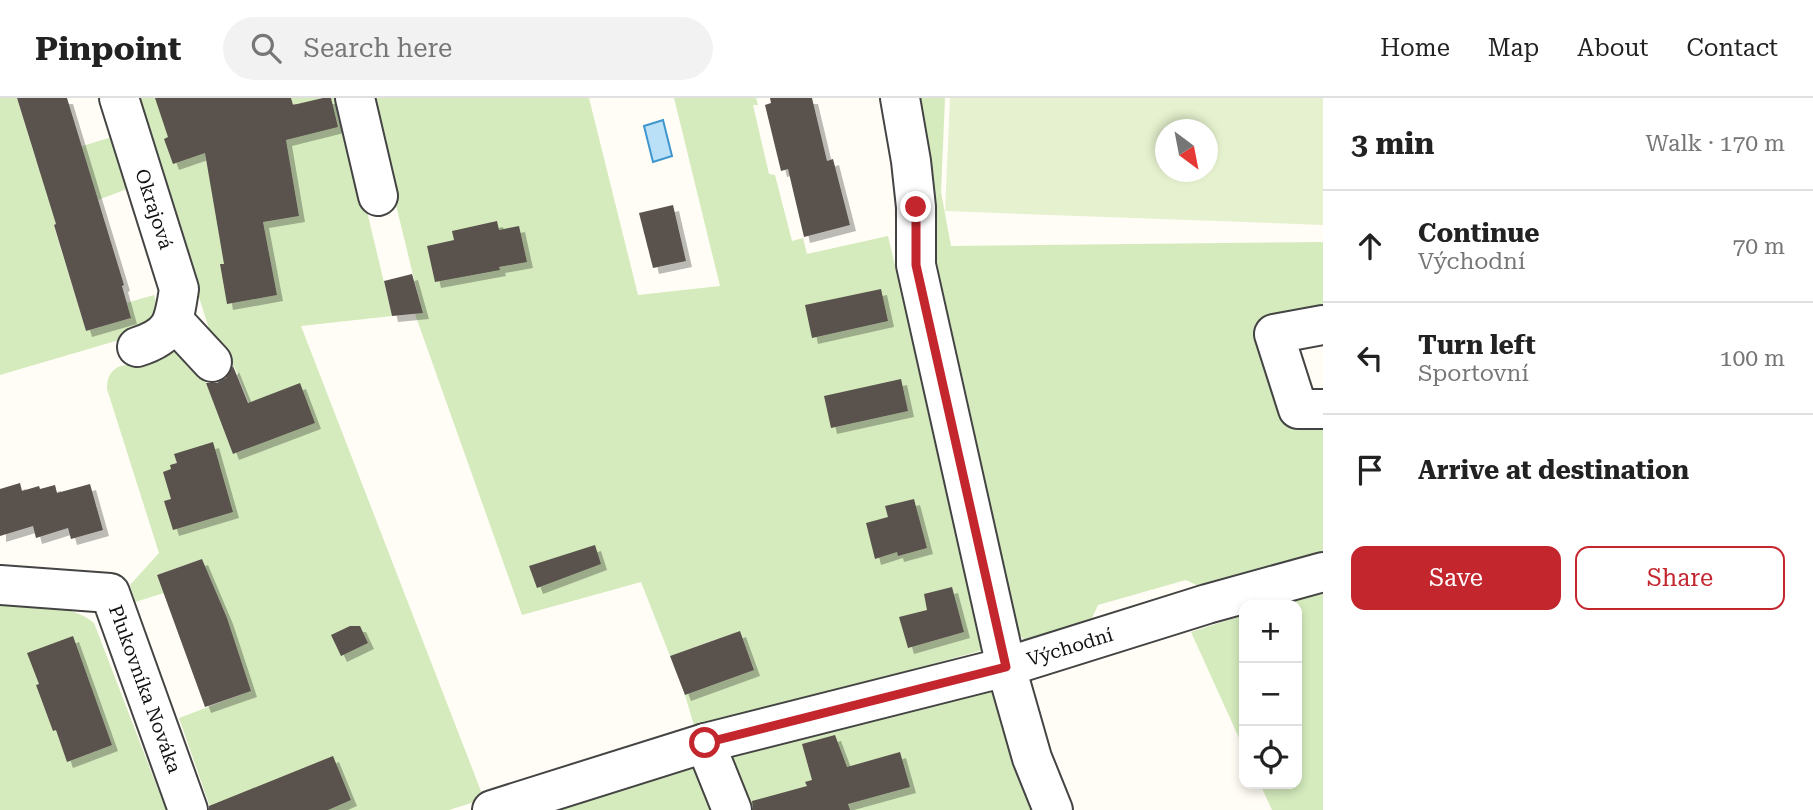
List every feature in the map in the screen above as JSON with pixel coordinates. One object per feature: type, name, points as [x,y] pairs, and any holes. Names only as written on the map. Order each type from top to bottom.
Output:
[{"type":"street","name":"Okrajová","points":[[119,98],[180,289],[174,321]]},
{"type":"street","points":[[355,98],[378,196]]},
{"type":"street","points":[[900,98],[916,207],[916,265],[1006,667],[1032,758],[1054,810]]},
{"type":"street","points":[[136,347],[156,341],[174,321],[212,362]]},
{"type":"street","points":[[1323,325],[1274,334],[1298,410],[1323,409]]},
{"type":"street","name":"Východní","points":[[492,810],[705,743],[1006,667],[1208,604],[1323,572]]},
{"type":"street","name":"Plukovníka Nováka","points":[[0,585],[110,593],[188,810]]},
{"type":"street","points":[[705,743],[732,810]]},
{"type":"green space","points":[[0,98],[17,98],[36,160],[112,137],[127,189],[98,200],[54,226],[86,331],[130,318],[126,303],[154,295],[158,310],[143,333],[0,375]]},
{"type":"green space","points":[[136,98],[340,98],[392,316],[301,326],[484,799],[449,810],[211,810],[179,718],[250,691],[224,612],[202,559],[157,575],[164,593],[135,602],[130,585],[159,553],[107,382],[118,367],[183,350],[204,377],[234,454],[249,448],[249,403],[234,366],[227,368],[211,335]]},
{"type":"green space","points":[[370,98],[589,98],[638,295],[720,286],[674,98],[756,98],[758,105],[753,105],[769,174],[775,175],[792,241],[803,238],[807,254],[888,236],[987,649],[695,729],[685,695],[754,669],[740,631],[670,656],[641,582],[522,615],[415,314],[422,312]]},
{"type":"green space","points":[[909,98],[945,98],[941,192],[951,246],[1323,242],[1323,314],[1259,326],[1323,417],[1323,561],[1213,593],[1186,580],[1098,605],[1088,627],[1027,642],[1013,629],[928,272]]},
{"type":"green space","points":[[950,98],[1323,98],[1323,225],[945,211]]},
{"type":"green space","points":[[1323,591],[1323,810],[1272,810],[1262,789],[1302,789],[1302,600],[1293,600]]},
{"type":"green space","points":[[0,604],[62,609],[94,623],[166,810],[0,810]]},
{"type":"green space","points":[[1239,617],[1239,738],[1191,632]]},
{"type":"green space","points":[[992,677],[1038,810],[754,810],[728,749]]},
{"type":"green space","points":[[698,759],[720,810],[538,810]]},
{"type":"water","points":[[663,120],[672,156],[653,162],[644,126]]},
{"type":"building","points":[[17,98],[67,98],[124,285],[122,286],[131,318],[86,331]]},
{"type":"building","points":[[155,98],[291,98],[293,105],[331,98],[338,127],[286,140],[299,216],[263,222],[277,295],[227,304],[220,264],[224,264],[205,153],[173,164],[164,139],[168,137]]},
{"type":"building","points":[[770,98],[812,98],[827,161],[833,159],[850,225],[804,237],[788,169],[781,171],[765,105],[771,103]]},
{"type":"building","points":[[673,205],[686,261],[653,268],[639,213]]},
{"type":"building","points":[[497,221],[499,230],[519,226],[527,262],[435,282],[427,246],[454,240],[452,231]]},
{"type":"building","points":[[412,274],[423,313],[392,316],[384,281]]},
{"type":"building","points":[[881,289],[888,321],[812,338],[805,305]]},
{"type":"building","points":[[233,366],[248,403],[300,383],[315,423],[233,454],[206,383],[217,383],[226,378]]},
{"type":"building","points":[[901,379],[908,411],[831,428],[824,396]]},
{"type":"building","points":[[213,442],[233,512],[173,530],[164,501],[171,499],[163,472],[171,469],[170,465],[177,463],[174,454]]},
{"type":"building","points":[[20,483],[22,491],[55,485],[57,493],[90,484],[103,530],[71,539],[68,528],[36,538],[33,526],[0,536],[0,489]]},
{"type":"building","points":[[914,499],[927,548],[898,556],[897,552],[875,559],[866,523],[888,517],[885,506]]},
{"type":"building","points":[[595,545],[601,564],[537,588],[529,566]]},
{"type":"building","points":[[202,559],[227,618],[251,691],[205,707],[157,575]]},
{"type":"building","points":[[952,587],[964,632],[908,648],[899,617],[927,610],[924,594]]},
{"type":"building","points":[[350,626],[360,626],[368,643],[341,656],[331,635]]},
{"type":"building","points":[[740,631],[754,670],[685,695],[670,656]]},
{"type":"building","points":[[73,636],[112,745],[67,762],[36,685],[39,684],[27,653]]},
{"type":"building","points":[[835,735],[847,767],[900,752],[910,787],[848,804],[850,810],[753,810],[752,801],[807,786],[805,782],[812,780],[802,744]]},
{"type":"building","points":[[333,756],[351,800],[328,810],[209,810],[209,806]]},
{"type":"route","points":[[705,743],[1006,667],[916,265],[916,207]]}]
